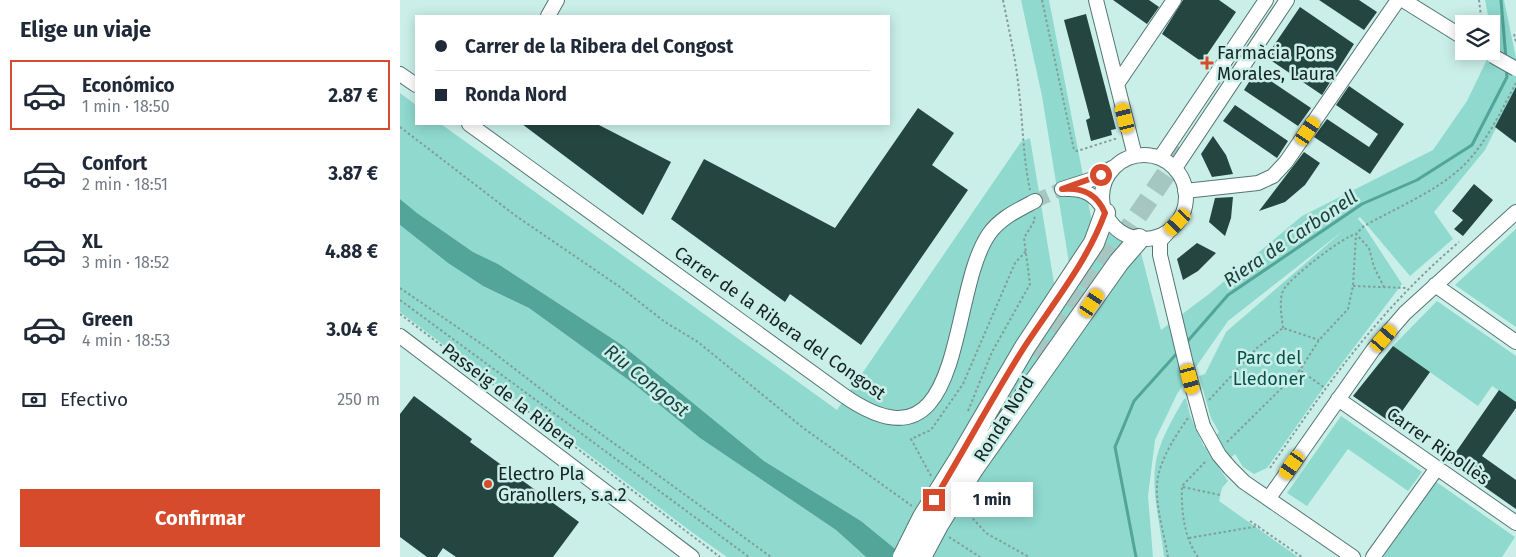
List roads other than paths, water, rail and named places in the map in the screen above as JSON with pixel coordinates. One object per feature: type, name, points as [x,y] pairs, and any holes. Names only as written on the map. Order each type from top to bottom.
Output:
[{"type":"highway","points":[[966,463],[1025,347],[1094,243],[1104,211]]},
{"type":"highway","points":[[966,463],[1119,262],[1141,239]]},
{"type":"highway","name":"Ronda Nord","points":[[904,557],[924,517],[966,463],[1037,356]]},
{"type":"highway","name":"Ronda Nord","points":[[921,557],[966,463]]},
{"type":"street","points":[[549,15],[557,0]]},
{"type":"street","points":[[1096,0],[1135,156]]},
{"type":"street","points":[[1117,84],[1174,0]]},
{"type":"street","points":[[1160,158],[1266,0]]},
{"type":"street","points":[[1175,168],[1288,0]]},
{"type":"street","points":[[1185,191],[1258,183],[1273,176],[1286,162],[1398,0]]},
{"type":"street","points":[[1403,0],[1455,32]]},
{"type":"street","points":[[1500,59],[1516,69]]},
{"type":"street","points":[[400,74],[415,84]]},
{"type":"street","name":"Carrer de la Ribera del Congost","points":[[472,125],[489,130],[843,396],[860,407],[885,418],[914,416],[932,403],[949,369],[974,266],[980,250],[996,226],[1012,213],[1034,202]]},
{"type":"street","points":[[1160,255],[1160,241],[1178,222],[1184,210],[1185,191],[1181,177],[1175,168],[1160,158],[1149,155],[1135,156],[1126,159],[1101,175],[1062,189],[1088,192],[1116,229],[1125,235],[1141,239],[1156,247],[1160,255],[1203,426],[1219,455],[1244,482],[1353,557]]},
{"type":"street","points":[[1104,211],[1103,187],[1115,166]]},
{"type":"street","points":[[1269,498],[1373,350],[1405,313],[1516,212]]},
{"type":"street","points":[[1141,239],[1159,237],[1170,231]]},
{"type":"street","points":[[1435,285],[1516,342]]},
{"type":"street","name":"Passeig de la Ribera","points":[[400,336],[692,557]]},
{"type":"street","name":"Carrer Ripollès","points":[[1338,399],[1516,523]]},
{"type":"street","points":[[1373,557],[1436,468]]},
{"type":"water","name":"Riu Congost","points":[[400,199],[473,252],[498,264],[622,345],[764,461],[861,521],[905,557],[866,557],[836,530],[700,438],[634,384],[529,308],[483,286],[448,263],[400,225]]},
{"type":"waterway","name":"Riera de Carbonell","points":[[1501,0],[1506,59]]},
{"type":"waterway","name":"Riera de Carbonell","points":[[1186,343],[1228,295],[1362,204],[1417,180],[1472,145],[1507,77],[1506,68]]},
{"type":"waterway","name":"Riera de Carbonell","points":[[1136,557],[1115,447],[1134,401],[1179,351]]},
{"type":"tunnel","points":[[1087,290],[1183,149]]},
{"type":"tunnel","points":[[1035,201],[1062,189]]},
{"type":"tunnel","points":[[1032,354],[1088,270]]},
{"type":"place","name":"Farmàcia Pons Morales, Laura","points":[[1207,63]]},
{"type":"place","name":"Electro Pla Granollers, s.a.2","points":[[488,484]]},
{"type":"park label","name":"Parc del Lledoner","points":[[1269,368]]}]
